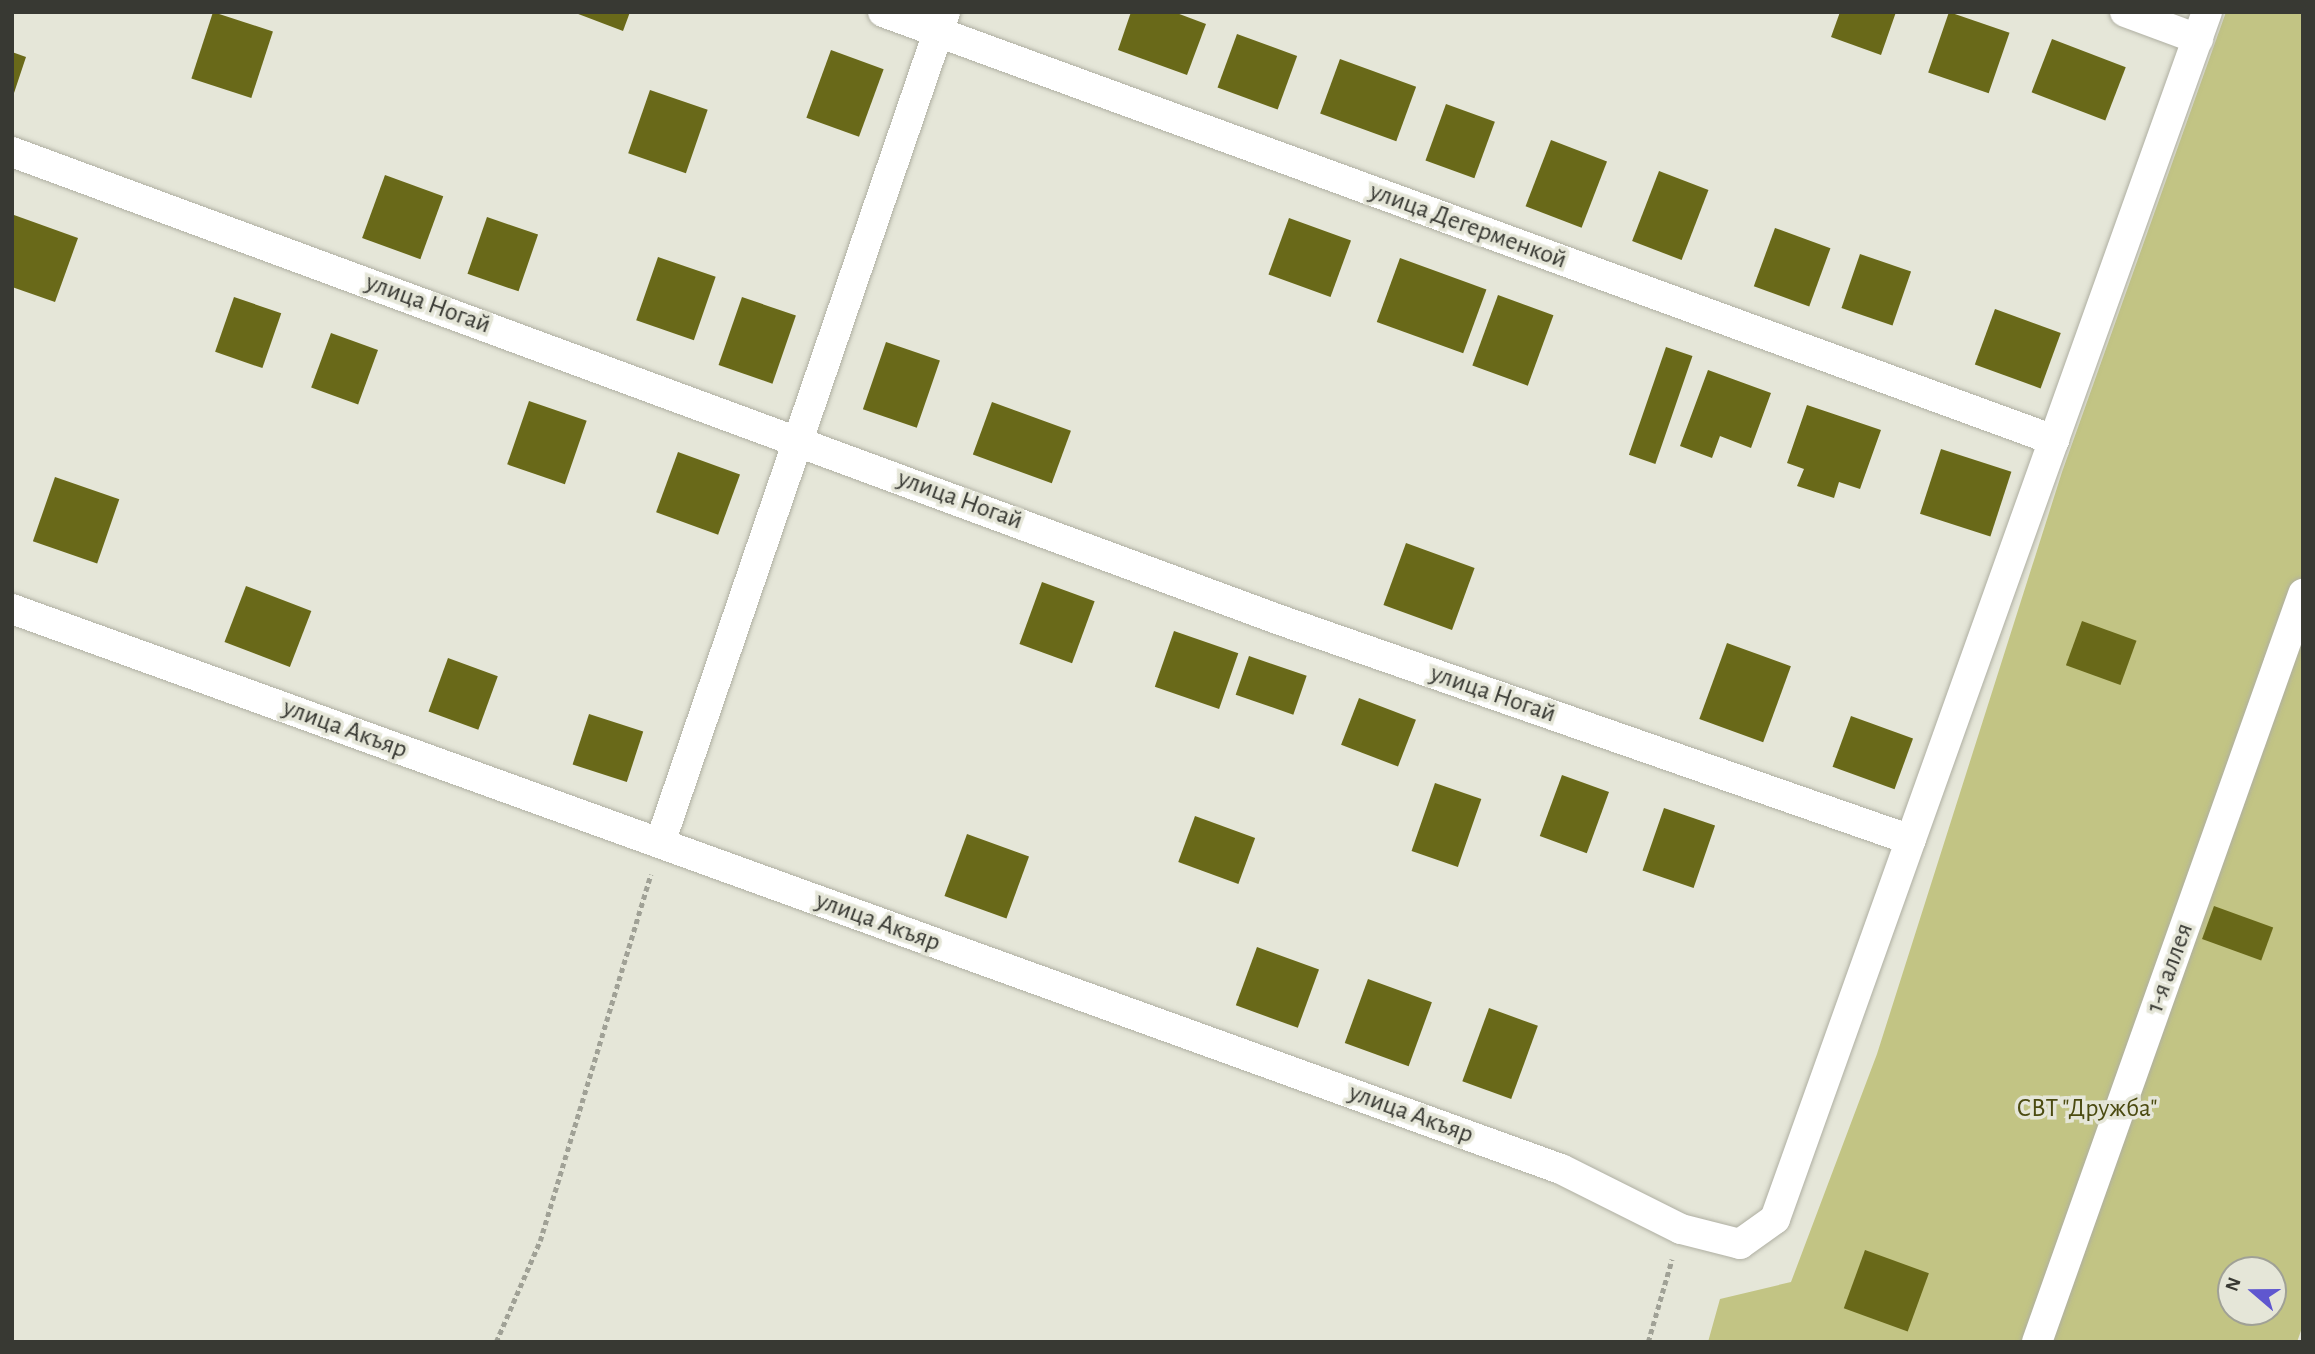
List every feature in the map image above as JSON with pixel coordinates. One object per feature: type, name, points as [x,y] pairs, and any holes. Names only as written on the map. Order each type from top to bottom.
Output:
[{"type":"street","name":"улица Дегерменкой","points":[[883,12],[942,22],[2054,440]]},
{"type":"street","points":[[1911,840],[2202,26],[2125,12]]},
{"type":"street","points":[[660,843],[942,22]]},
{"type":"street","name":"улица Ногай","points":[[12,152],[1277,619],[1911,840]]},
{"type":"street","name":"1-я аллея","points":[[2037,1342],[2303,594]]},
{"type":"street","name":"улица Акъяр","points":[[12,609],[1561,1168],[1681,1229],[1740,1244],[1775,1219],[1911,840]]},
{"type":"path","points":[[496,1342],[540,1241],[660,843]]},
{"type":"path","points":[[1648,1342],[1681,1229]]},
{"type":"green space","name":"СВТ \"Дружба\"","points":[[2226,12],[2303,12],[2303,1325],[2297,1342],[1708,1342],[1720,1299],[1791,1282],[1877,1054],[2062,472]]},
{"type":"building","points":[[213,12],[273,31],[251,98],[191,79]]},
{"type":"building","points":[[573,12],[630,12],[623,31]]},
{"type":"building","points":[[1131,12],[1174,12],[1206,24],[1187,75],[1118,50]]},
{"type":"building","points":[[1840,12],[1896,12],[1881,55],[1831,37]]},
{"type":"building","points":[[1949,12],[2010,33],[1989,93],[1928,73]]},
{"type":"building","points":[[1237,34],[1297,56],[1278,109],[1218,88]]},
{"type":"building","points":[[2052,39],[2126,67],[2105,121],[2032,92]]},
{"type":"building","points":[[831,50],[884,69],[859,137],[806,118]]},
{"type":"building","points":[[12,52],[26,57],[13,96],[12,96]]},
{"type":"building","points":[[1340,59],[1416,87],[1396,141],[1320,114]]},
{"type":"building","points":[[650,90],[708,110],[686,173],[628,153]]},
{"type":"building","points":[[1446,104],[1495,122],[1474,178],[1425,160]]},
{"type":"building","points":[[1551,140],[1607,162],[1582,228],[1526,206]]},
{"type":"building","points":[[1659,171],[1708,190],[1682,260],[1632,241]]},
{"type":"building","points":[[385,175],[443,196],[420,259],[362,238]]},
{"type":"building","points":[[14,215],[78,238],[55,302],[12,287]]},
{"type":"building","points":[[487,217],[538,235],[519,291],[467,274]]},
{"type":"building","points":[[1289,218],[1351,241],[1330,297],[1268,274]]},
{"type":"building","points":[[1775,228],[1830,248],[1809,306],[1754,286]]},
{"type":"building","points":[[1860,254],[1911,272],[1893,325],[1841,308]]},
{"type":"building","points":[[658,257],[716,277],[694,340],[636,320]]},
{"type":"building","points":[[1400,258],[1486,289],[1463,353],[1377,322]]},
{"type":"building","points":[[1498,295],[1553,315],[1528,386],[1472,365]]},
{"type":"building","points":[[234,297],[281,313],[262,368],[215,352]]},
{"type":"building","points":[[742,297],[796,316],[772,384],[719,365]]},
{"type":"building","points":[[1995,309],[2061,333],[2041,388],[1975,364]]},
{"type":"building","points":[[331,333],[378,350],[358,405],[311,388]]},
{"type":"building","points":[[886,342],[940,361],[917,428],[863,409]]},
{"type":"building","points":[[1666,347],[1692,356],[1655,464],[1629,455]]},
{"type":"building","points":[[1708,370],[1771,393],[1751,448],[1720,436],[1712,458],[1680,446]]},
{"type":"building","points":[[529,401],[587,421],[565,484],[507,464]]},
{"type":"building","points":[[992,402],[1071,431],[1052,483],[973,455]]},
{"type":"building","points":[[1807,405],[1881,430],[1860,489],[1839,482],[1834,498],[1797,486],[1804,469],[1787,463]]},
{"type":"building","points":[[1941,449],[2011,472],[1990,537],[1920,514]]},
{"type":"building","points":[[678,452],[740,475],[718,535],[656,512]]},
{"type":"building","points":[[55,477],[119,499],[97,563],[33,541]]},
{"type":"building","points":[[1406,543],[1475,568],[1452,630],[1383,605]]},
{"type":"building","points":[[1042,582],[1095,601],[1072,663],[1019,644]]},
{"type":"building","points":[[246,586],[311,611],[290,667],[224,642]]},
{"type":"building","points":[[2082,621],[2137,641],[2120,685],[2066,665]]},
{"type":"building","points":[[1174,631],[1238,653],[1219,709],[1155,687]]},
{"type":"building","points":[[1727,643],[1791,666],[1763,742],[1699,719]]},
{"type":"building","points":[[1249,656],[1307,676],[1293,715],[1236,695]]},
{"type":"building","points":[[448,658],[498,676],[478,730],[429,712]]},
{"type":"building","points":[[1359,698],[1416,720],[1398,767],[1341,745]]},
{"type":"building","points":[[589,714],[643,732],[627,782],[573,764]]},
{"type":"building","points":[[1851,716],[1913,739],[1895,789],[1833,767]]},
{"type":"building","points":[[1562,775],[1609,792],[1587,853],[1540,836]]},
{"type":"building","points":[[1435,783],[1481,799],[1458,867],[1412,851]]},
{"type":"building","points":[[1664,808],[1715,826],[1694,888],[1643,870]]},
{"type":"building","points":[[1195,816],[1255,838],[1238,884],[1178,862]]},
{"type":"building","points":[[967,834],[1029,857],[1006,919],[944,896]]},
{"type":"building","points":[[2214,906],[2273,928],[2261,960],[2202,939]]},
{"type":"building","points":[[1257,947],[1319,970],[1298,1028],[1236,1005]]},
{"type":"building","points":[[1368,979],[1432,1002],[1409,1066],[1345,1043]]},
{"type":"building","points":[[1489,1008],[1538,1026],[1511,1099],[1462,1081]]},
{"type":"building","points":[[1865,1250],[1929,1273],[1908,1332],[1844,1308]]}]
